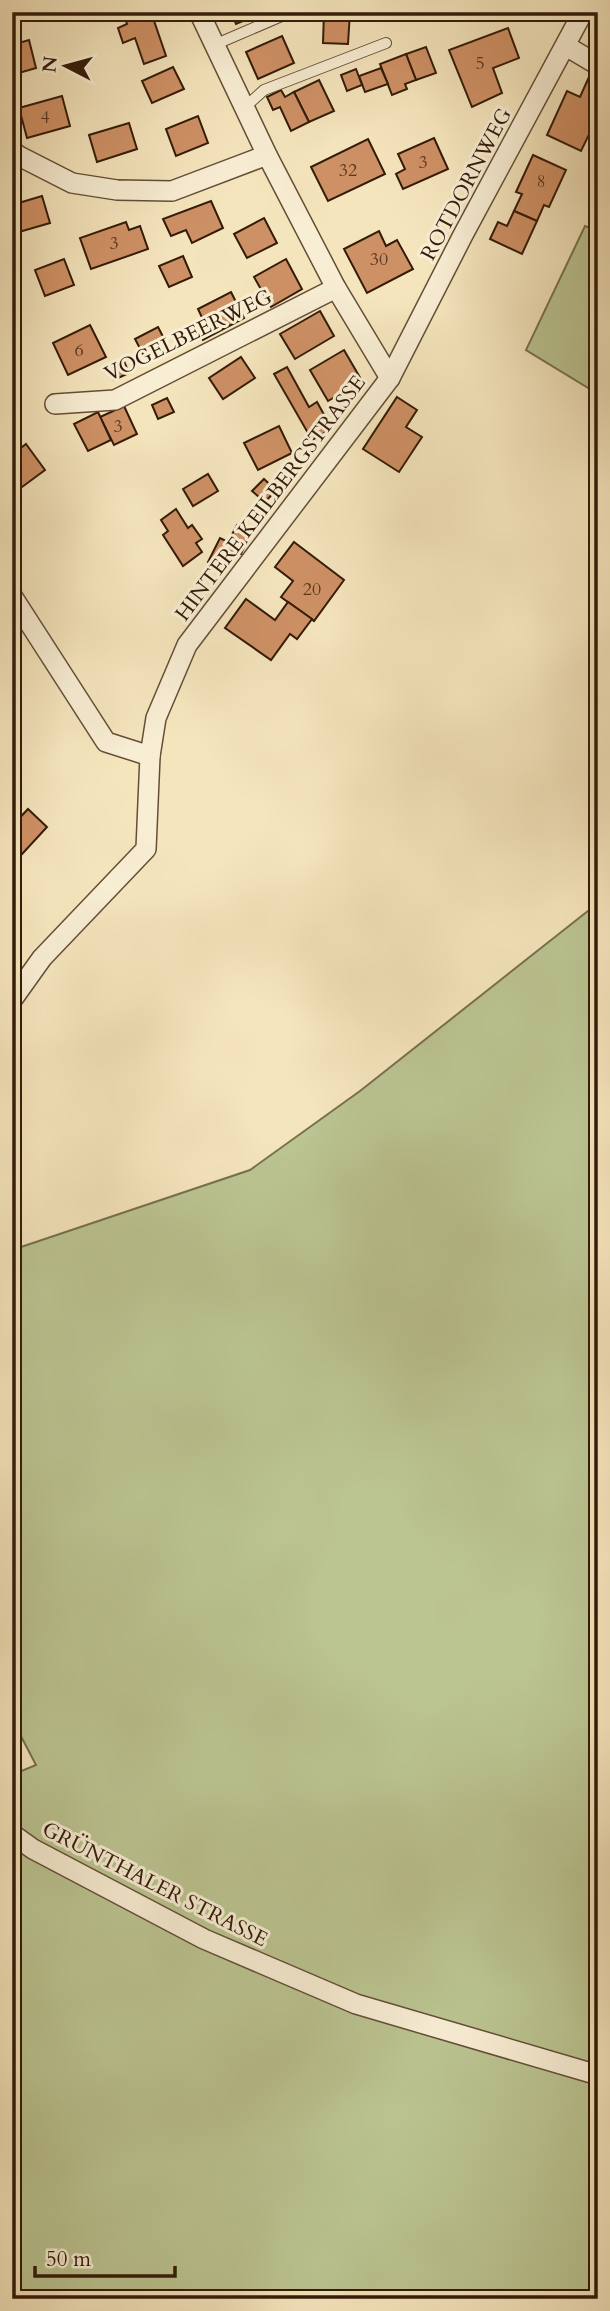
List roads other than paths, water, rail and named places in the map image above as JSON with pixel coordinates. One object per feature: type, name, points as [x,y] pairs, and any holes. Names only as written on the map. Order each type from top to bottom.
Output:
[{"type":"street","name":"HINTERE KEILBERGSTRASSE","points":[[12,1000],[42,958],[146,849],[150,756],[156,718],[187,645],[390,378],[336,288],[267,155],[199,12]]},
{"type":"street","name":"ROTDORNWEG","points":[[390,378],[463,234],[583,12]]},
{"type":"street","points":[[566,46],[598,65]]},
{"type":"street","points":[[12,150],[72,183],[117,190],[172,191],[267,155]]},
{"type":"street","name":"VOGELBEERWEG","points":[[55,404],[116,400],[336,288]]},
{"type":"street","points":[[12,596],[106,743],[150,756]]},
{"type":"street","name":"GRÜNTHALER STRASSE","points":[[12,1834],[33,1849],[204,1939],[356,2004],[598,2075]]},
{"type":"lane","points":[[214,45],[291,12]]},
{"type":"lane","points":[[244,107],[264,90],[386,43]]}]
